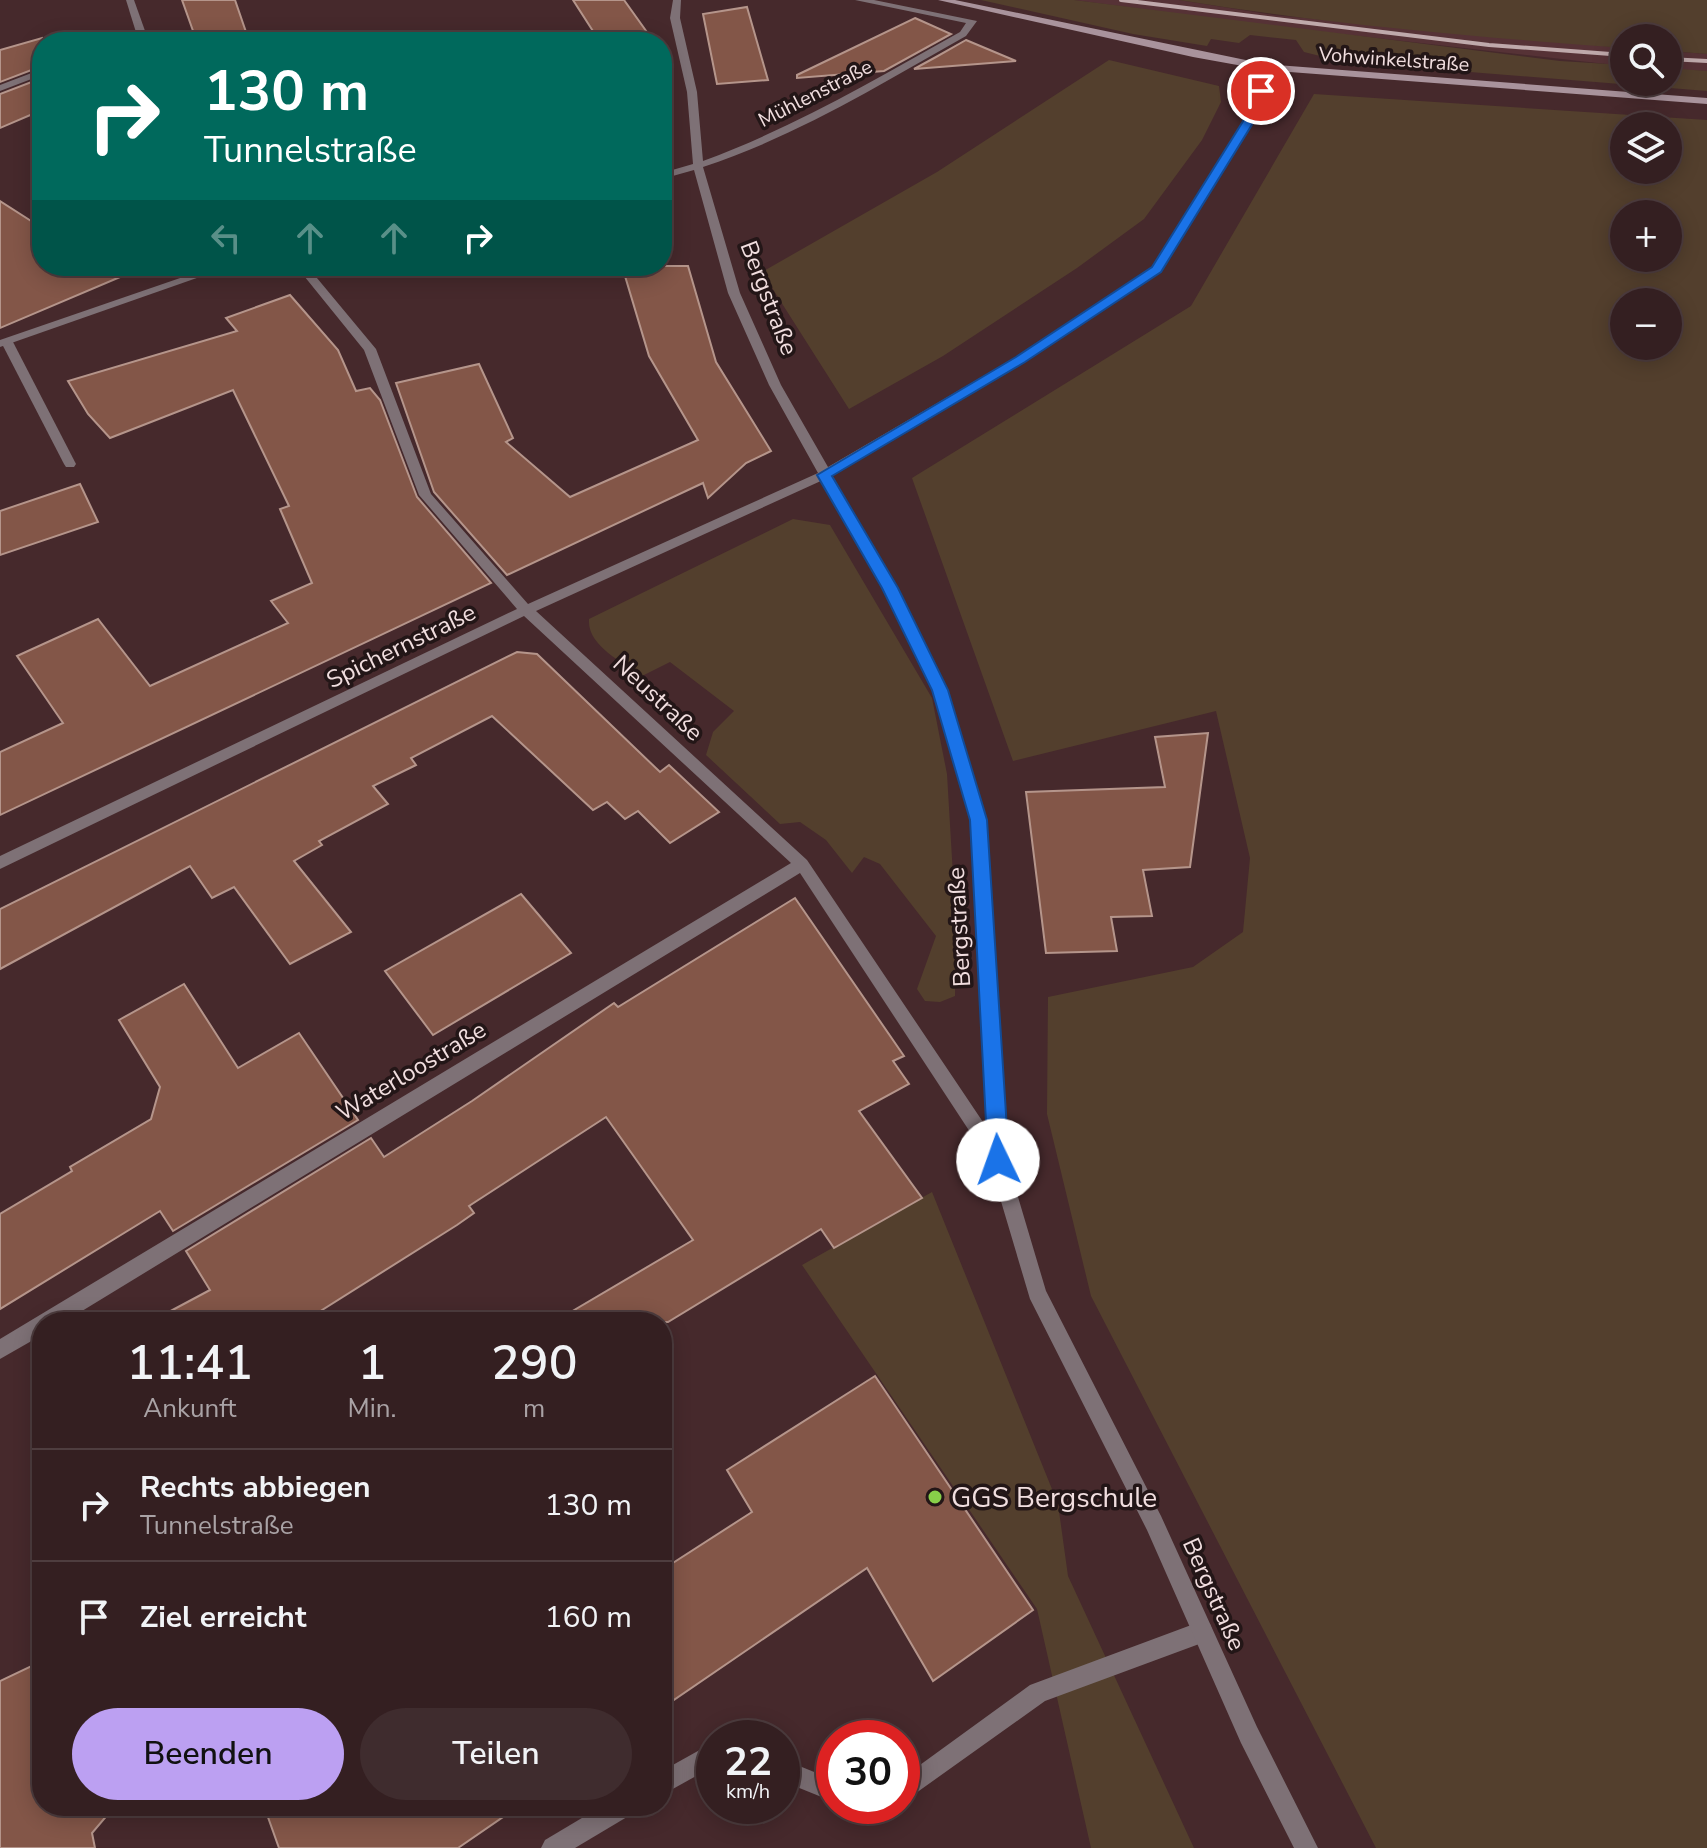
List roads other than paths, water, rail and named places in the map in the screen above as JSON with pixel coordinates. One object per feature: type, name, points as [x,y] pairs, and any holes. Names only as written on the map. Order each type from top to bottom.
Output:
[{"type":"main road","name":"Vohwinkelstraße","points":[[942,0],[1265,67],[1707,101]]},
{"type":"street","points":[[130,0],[141,32]]},
{"type":"street","name":"Bergstraße","points":[[677,0],[675,18],[692,92],[698,167],[734,293],[775,385],[890,588],[940,690],[978,820],[998,1160],[1037,1293],[1154,1523],[1249,1735],[1306,1848]]},
{"type":"street","name":"Mühlenstraße","points":[[672,174],[698,167],[798,126],[963,34],[972,21],[859,0]]},
{"type":"street","name":"Spichernstraße","points":[[0,863],[526,610],[824,475],[1020,359],[1157,269],[1255,110],[1265,67]]},
{"type":"street","points":[[0,88],[32,76]]},
{"type":"street","points":[[70,464],[3,343],[197,276]]},
{"type":"street","name":"Neustraße","points":[[309,276],[370,349],[425,495],[526,610],[802,864],[998,1160]]},
{"type":"street","name":"Waterloostraße","points":[[62,1312],[802,864]]},
{"type":"street","name":"Waterloostraße","points":[[0,1350],[32,1330]]},
{"type":"street","points":[[920,1782],[1038,1693],[1202,1632]]},
{"type":"street","points":[[672,1778],[696,1764]]},
{"type":"street","points":[[553,1848],[607,1816]]},
{"type":"railway","points":[[1121,0],[1489,45],[1610,54]]},
{"type":"railway","points":[[1682,60],[1707,61]]},
{"type":"place","name":"GGS Bergschule","points":[[935,1497]]}]
